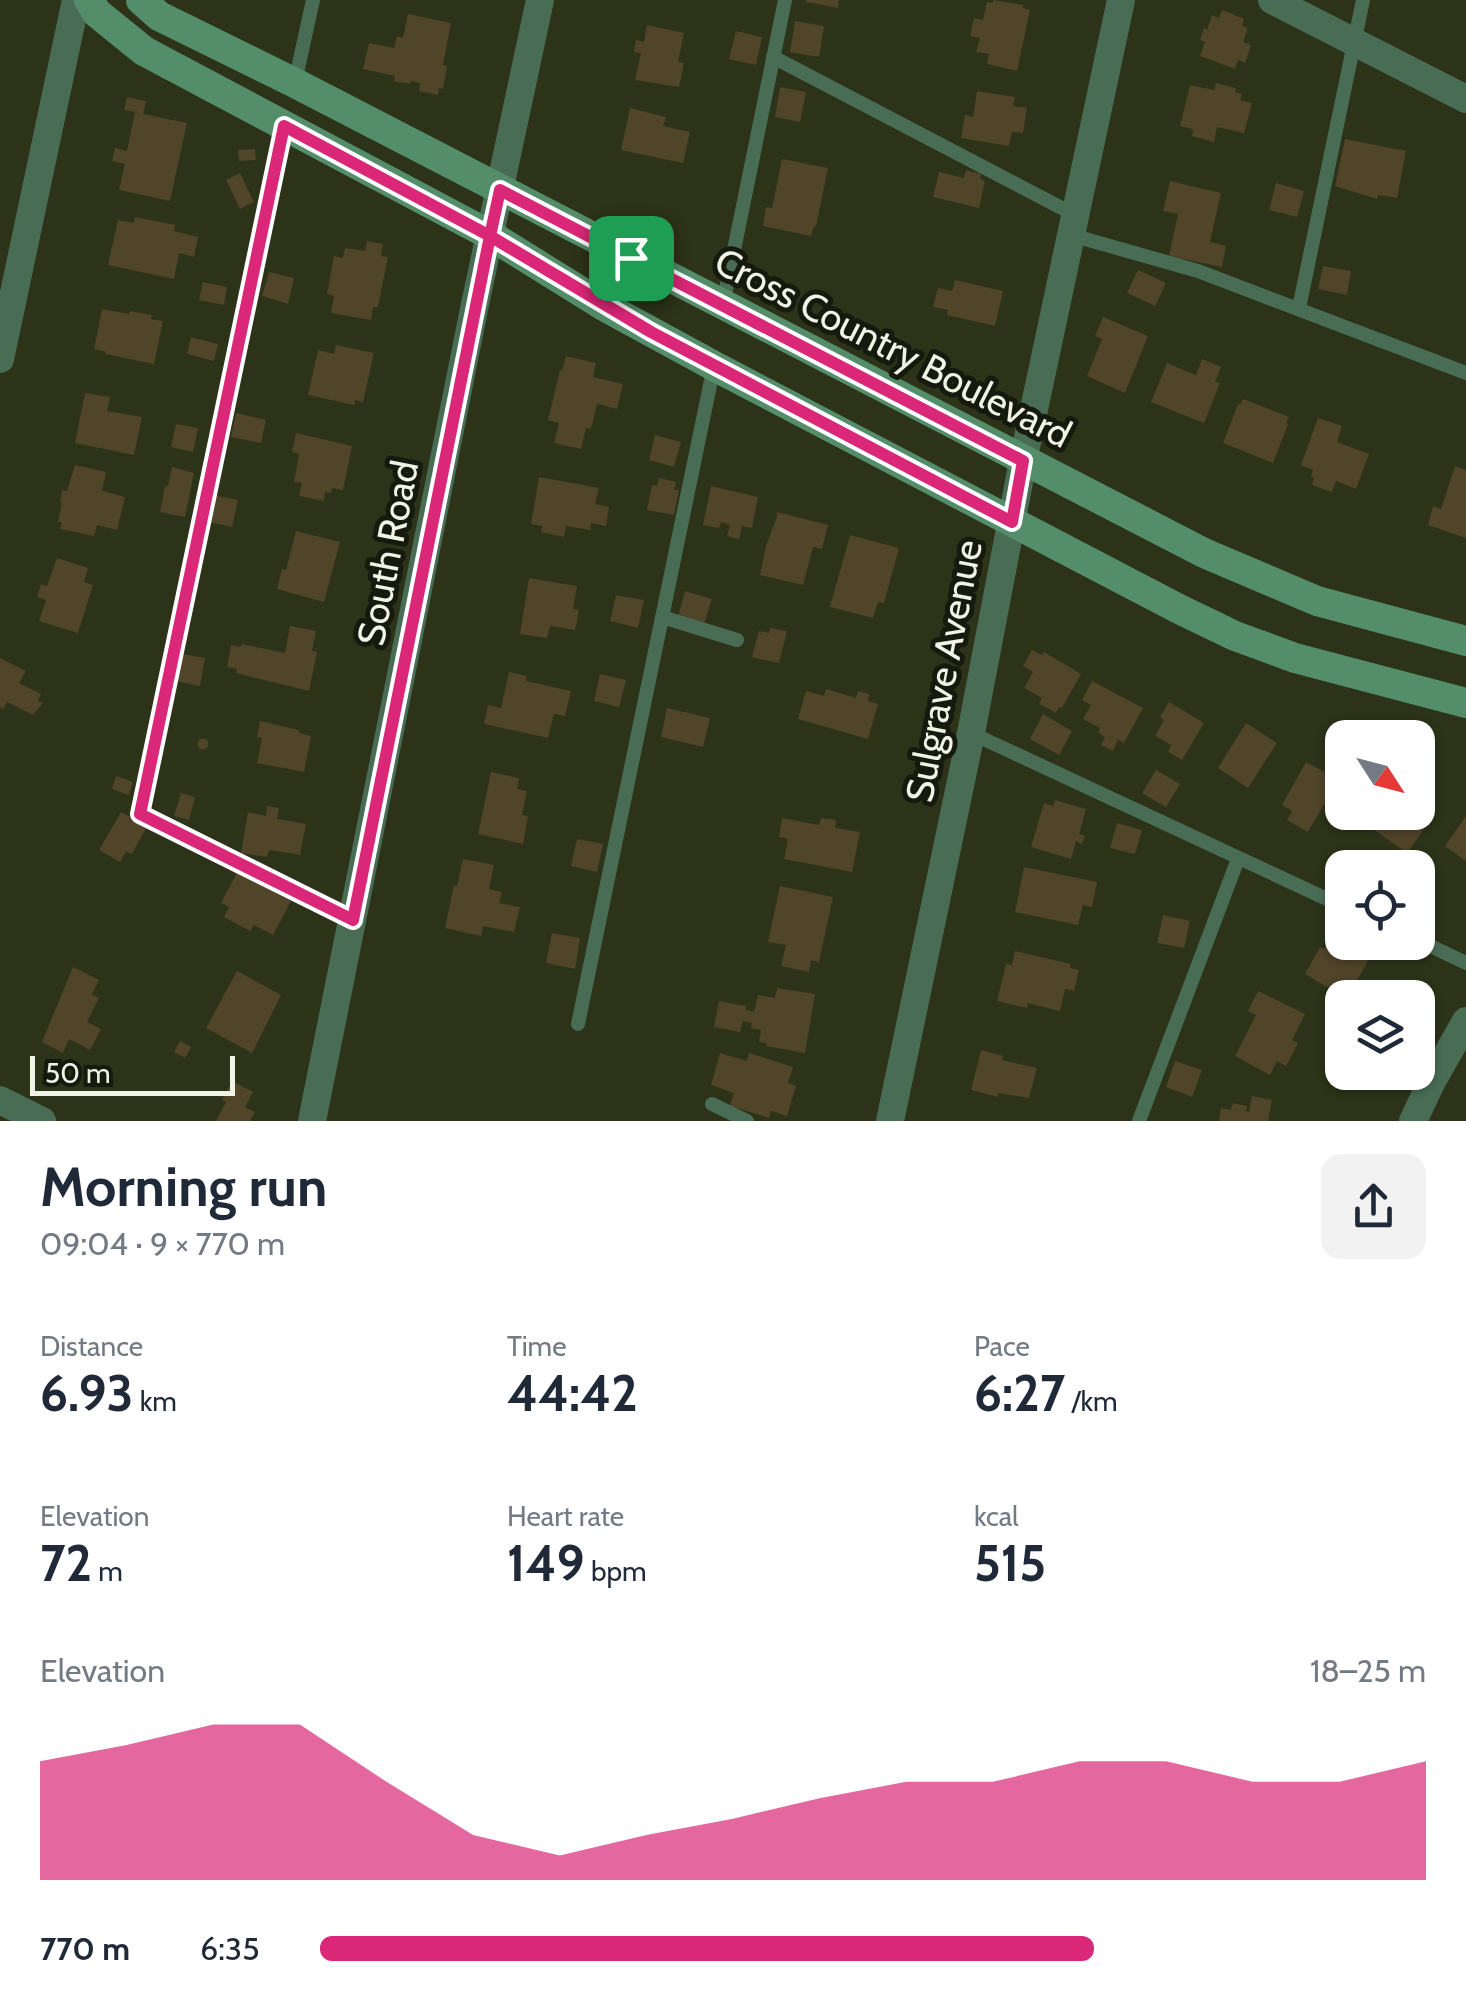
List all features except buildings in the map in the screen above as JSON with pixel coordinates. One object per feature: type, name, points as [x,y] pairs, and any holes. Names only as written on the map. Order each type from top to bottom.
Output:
[{"type":"street","points":[[0,360],[76,0]]},
{"type":"street","points":[[89,0],[97,13],[144,51],[490,236],[604,306],[714,366],[1235,636],[1295,658],[1466,703]]},
{"type":"street","name":"Cross Country Boulevard","points":[[141,0],[160,16],[1204,553],[1317,601],[1466,641]]},
{"type":"street","name":"South Road","points":[[312,1121],[540,0]]},
{"type":"street","name":"Sulgrave Avenue","points":[[890,1121],[1121,0]]},
{"type":"street","points":[[1272,0],[1463,94]]},
{"type":"street","points":[[1413,1121],[1466,1021]]},
{"type":"street","points":[[0,1100],[42,1121]]},
{"type":"lane","points":[[295,83],[313,0]]},
{"type":"lane","points":[[723,305],[785,0]]},
{"type":"lane","points":[[1299,308],[1363,0]]},
{"type":"lane","points":[[773,56],[1073,226],[1466,373]]},
{"type":"lane","points":[[284,126],[140,814],[353,920]]},
{"type":"lane","points":[[578,1024],[714,366]]},
{"type":"lane","points":[[662,617],[737,640]]},
{"type":"lane","points":[[970,733],[1325,898]]},
{"type":"lane","points":[[1138,1121],[1238,859]]},
{"type":"lane","points":[[1435,948],[1466,962]]},
{"type":"lane","points":[[712,1104],[747,1121]]},
{"type":"route","points":[[631,258],[500,190],[490,236],[284,126],[140,814],[353,920],[490,236],[651,332],[1012,522],[1023,461],[631,258]]}]
